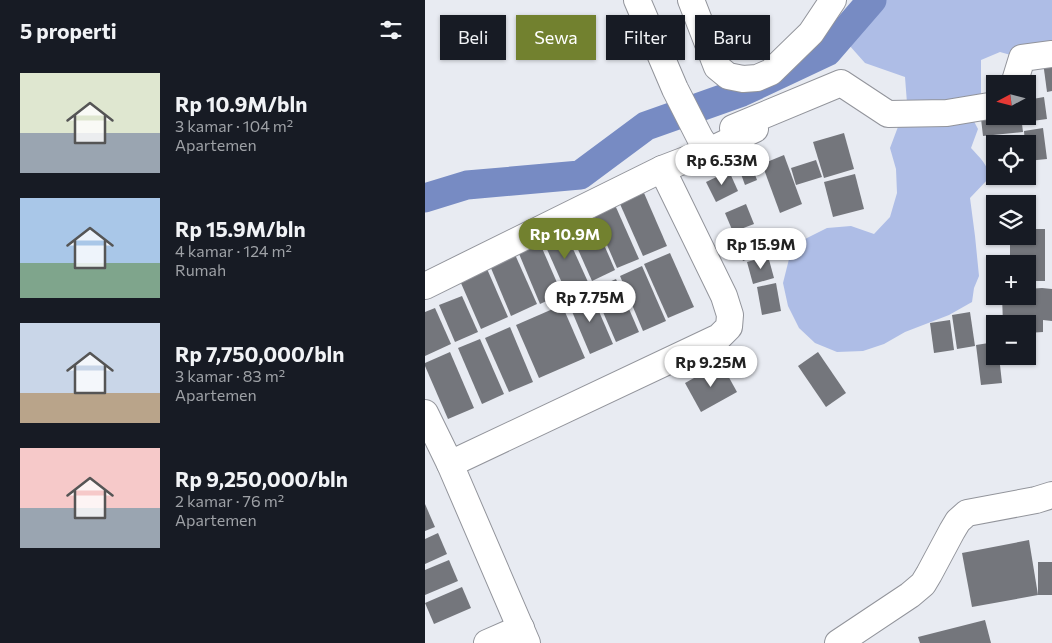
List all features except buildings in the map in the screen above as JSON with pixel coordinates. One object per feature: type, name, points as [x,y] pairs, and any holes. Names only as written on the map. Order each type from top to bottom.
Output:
[{"type":"street","points":[[637,0],[675,89],[703,143]]},
{"type":"street","points":[[691,0],[717,67],[728,76],[743,79],[757,78],[771,72],[811,33],[833,0]]},
{"type":"street","points":[[1017,75],[1022,58],[1052,54]]},
{"type":"street","points":[[425,286],[662,169],[703,143],[841,83],[888,114],[947,113],[986,106]]},
{"type":"street","points":[[703,143],[755,129]]},
{"type":"street","points":[[450,464],[719,336],[729,327],[730,315],[724,296],[662,169]]},
{"type":"street","points":[[425,413],[450,464],[524,635],[487,643]]},
{"type":"street","points":[[853,639],[923,584],[951,531],[958,521],[967,514],[1052,496]]},
{"type":"shaded area","points":[[875,0],[1052,0],[1052,52],[1022,58],[1000,52],[981,60],[981,94],[967,108],[978,129],[971,148],[986,167],[986,181],[970,198],[979,276],[974,288],[972,302],[949,315],[905,332],[884,344],[863,351],[837,352],[815,343],[799,328],[788,306],[783,283],[789,259],[805,239],[827,228],[851,226],[874,234],[890,217],[897,193],[896,169],[890,148],[907,103],[905,77],[865,63],[849,45],[858,23],[875,6]]},
{"type":"waterway","points":[[425,198],[467,185],[580,175],[646,126],[742,92],[827,52],[872,0]]}]
